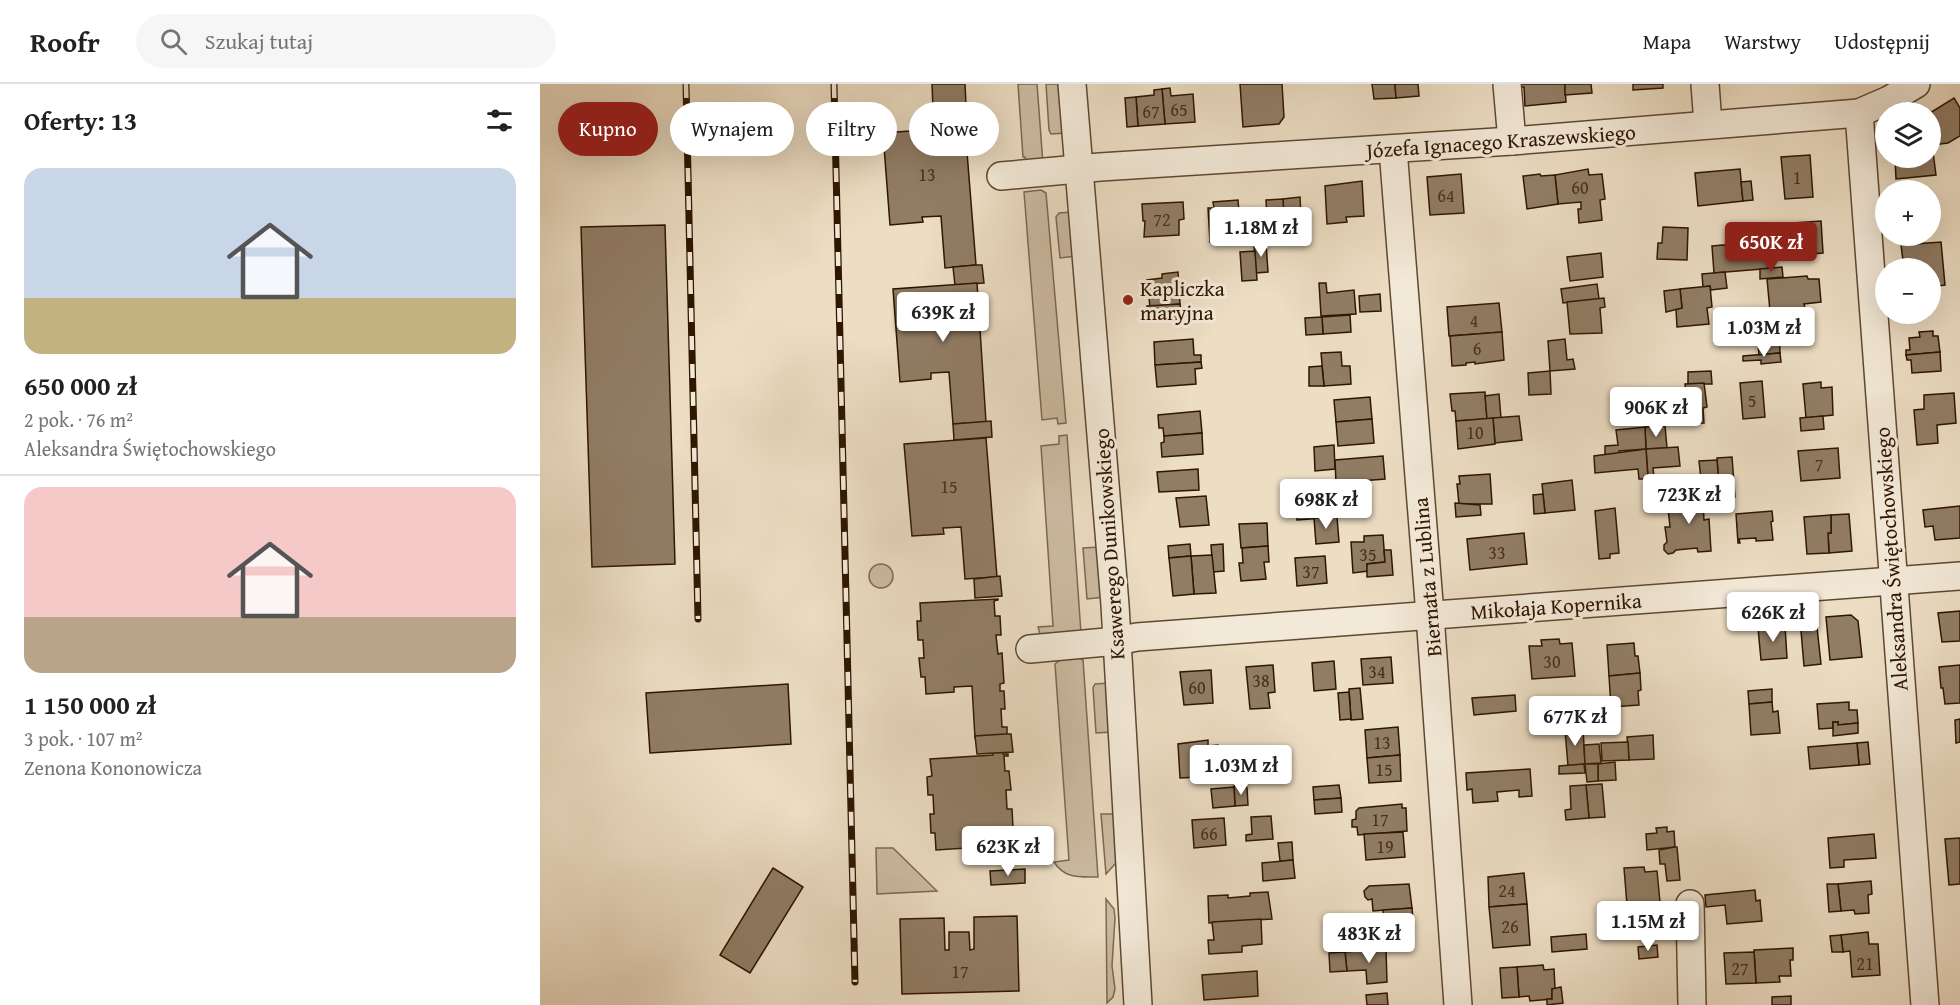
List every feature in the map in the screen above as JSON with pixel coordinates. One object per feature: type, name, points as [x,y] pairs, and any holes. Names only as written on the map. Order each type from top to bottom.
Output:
[{"type":"street","name":"Ksawerego Dunikowskiego","points":[[1072,84],[1117,641],[1138,1005]]},
{"type":"street","points":[[1507,84],[1512,141]]},
{"type":"street","points":[[1705,84],[1708,124]]},
{"type":"street","name":"Józefa Ignacego Kraszewskiego","points":[[1001,176],[1512,141],[1859,113],[1889,100],[1916,84]]},
{"type":"street","name":"Aleksandra Świętochowskiego","points":[[1859,113],[1925,1005]]},
{"type":"street","name":"Biernata z Lublina","points":[[1393,149],[1458,1005]]},
{"type":"street","name":"Mikołaja Kopernika","points":[[1030,649],[1137,637],[1960,576]]},
{"type":"street","points":[[1690,904],[1692,1005]]},
{"type":"shaded area","points":[[1018,84],[1037,84],[1043,164],[1026,165],[1025,157],[1023,157]]},
{"type":"shaded area","points":[[1046,84],[1060,84],[1066,133],[1051,134],[1049,130]]},
{"type":"shaded area","points":[[1041,190],[1046,193],[1066,423],[1058,424],[1057,418],[1042,420],[1024,192]]},
{"type":"shaded area","points":[[1072,212],[1076,256],[1060,258],[1056,217],[1059,213]]},
{"type":"shaded area","points":[[1067,435],[1081,633],[1044,637],[1040,634],[1038,627],[1053,626],[1041,446],[1059,444],[1059,436]]},
{"type":"shaded area","points":[[1100,547],[1104,597],[1087,599],[1083,548]]},
{"type":"shaded area","points":[[881,564],[890,567],[893,576],[890,585],[881,588],[872,585],[869,576],[872,567]]},
{"type":"shaded area","points":[[1078,657],[1083,660],[1098,877],[1079,877],[1068,874],[1058,868],[1054,862],[1069,860],[1055,664],[1061,659]]},
{"type":"shaded area","points":[[1109,683],[1112,732],[1096,733],[1093,688],[1095,684]]},
{"type":"shaded area","points":[[1101,814],[1116,814],[1118,818],[1116,863],[1106,874]]},
{"type":"shaded area","points":[[876,848],[893,848],[937,891],[877,894]]},
{"type":"shaded area","points":[[1106,899],[1114,909],[1115,918],[1112,966],[1115,989],[1113,997],[1107,1003]]},
{"type":"building","points":[[932,84],[965,84],[966,102],[933,102]]},
{"type":"building","points":[[1240,84],[1282,84],[1284,117],[1279,124],[1243,127]]},
{"type":"building","points":[[1372,84],[1395,84],[1396,98],[1374,99]]},
{"type":"building","points":[[1395,84],[1418,84],[1419,96],[1396,98]]},
{"type":"building","points":[[1520,84],[1565,84],[1566,102],[1525,106],[1524,87],[1520,87]]},
{"type":"building","points":[[1565,84],[1591,84],[1592,93],[1565,95]]},
{"type":"building","points":[[1633,84],[1663,84],[1663,88],[1633,90]]},
{"type":"building","points":[[1170,88],[1171,96],[1193,94],[1195,122],[1165,124],[1162,89]]},
{"type":"building","points":[[1162,89],[1165,124],[1138,126],[1136,97],[1154,95],[1154,90]]},
{"type":"building","points":[[1136,97],[1138,126],[1127,127],[1125,98]]},
{"type":"building","points":[[1954,98],[1960,108],[1960,136],[1948,143],[1941,144],[1941,106]]},
{"type":"building","points":[[909,131],[909,156],[967,156],[976,265],[945,268],[941,216],[922,217],[923,222],[890,225],[885,156],[897,156],[897,132]]},
{"type":"building","points":[[1810,155],[1813,197],[1785,199],[1781,157]]},
{"type":"building","points":[[1895,168],[1935,168],[1936,175],[1896,179]]},
{"type":"building","points":[[1588,169],[1589,175],[1602,174],[1605,199],[1600,200],[1602,220],[1579,223],[1578,209],[1581,209],[1581,202],[1558,204],[1555,175]]},
{"type":"building","points":[[1740,169],[1743,201],[1698,206],[1695,173]]},
{"type":"building","points":[[1461,174],[1464,213],[1430,215],[1427,177]]},
{"type":"building","points":[[1540,174],[1541,176],[1555,175],[1558,204],[1527,209],[1523,176]]},
{"type":"building","points":[[1362,181],[1364,216],[1346,217],[1347,222],[1327,224],[1325,186]]},
{"type":"building","points":[[1751,181],[1753,200],[1743,201],[1741,182]]},
{"type":"building","points":[[1300,197],[1302,236],[1285,237],[1283,199]]},
{"type":"building","points":[[1283,199],[1285,237],[1268,239],[1266,200]]},
{"type":"building","points":[[1238,200],[1241,239],[1224,240],[1224,237],[1212,238],[1210,241],[1208,208],[1214,208],[1213,202]]},
{"type":"building","points":[[1183,202],[1184,219],[1179,220],[1179,235],[1144,237],[1145,221],[1143,221],[1142,204]]},
{"type":"building","points":[[1821,221],[1823,253],[1798,255],[1793,223]]},
{"type":"building","points":[[665,225],[675,564],[592,567],[581,227]]},
{"type":"building","points":[[1663,227],[1688,228],[1687,260],[1657,259],[1658,243],[1662,243]]},
{"type":"building","points":[[1771,241],[1774,268],[1714,273],[1712,246]]},
{"type":"building","points":[[1941,242],[1945,285],[1941,286],[1941,258],[1903,258],[1901,246],[1941,246]]},
{"type":"building","points":[[1266,243],[1268,272],[1256,273],[1254,244]]},
{"type":"building","points":[[1255,251],[1257,280],[1242,281],[1240,252]]},
{"type":"building","points":[[1601,253],[1603,277],[1570,281],[1567,257]]},
{"type":"building","points":[[982,265],[984,283],[955,285],[953,267]]},
{"type":"building","points":[[1782,267],[1783,277],[1760,279],[1760,269]]},
{"type":"building","points":[[1178,272],[1180,304],[1150,307],[1147,280],[1162,278],[1162,274]]},
{"type":"building","points":[[1725,272],[1727,288],[1711,290],[1710,286],[1703,287],[1702,274]]},
{"type":"building","points":[[1807,276],[1808,279],[1819,279],[1821,302],[1804,304],[1805,308],[1770,311],[1767,279]]},
{"type":"building","points":[[977,283],[986,422],[953,424],[949,372],[931,373],[931,379],[900,382],[893,289]]},
{"type":"building","points":[[1319,283],[1326,283],[1327,293],[1354,290],[1356,314],[1321,316]]},
{"type":"building","points":[[1597,284],[1599,299],[1563,303],[1561,289]]},
{"type":"building","points":[[1710,286],[1712,307],[1707,308],[1709,324],[1677,327],[1676,309],[1682,308],[1680,289]]},
{"type":"building","points":[[1680,289],[1682,308],[1666,312],[1664,291]]},
{"type":"building","points":[[1380,294],[1381,311],[1360,312],[1359,296]]},
{"type":"building","points":[[1604,298],[1605,307],[1600,308],[1602,333],[1570,334],[1567,302]]},
{"type":"building","points":[[1499,303],[1502,332],[1449,336],[1447,307]]},
{"type":"building","points":[[1180,304],[1182,319],[1148,322],[1147,306]]},
{"type":"building","points":[[1350,315],[1351,332],[1323,334],[1322,317]]},
{"type":"building","points":[[1322,317],[1323,334],[1306,335],[1305,318]]},
{"type":"building","points":[[1779,330],[1780,353],[1759,355],[1757,332]]},
{"type":"building","points":[[1933,331],[1933,336],[1938,336],[1940,352],[1906,355],[1906,350],[1910,350],[1909,338],[1920,337],[1919,332]]},
{"type":"building","points":[[1502,332],[1504,360],[1452,366],[1450,336]]},
{"type":"building","points":[[1193,339],[1194,355],[1201,355],[1201,362],[1155,365],[1154,342]]},
{"type":"building","points":[[1565,339],[1567,360],[1573,359],[1575,369],[1550,371],[1548,341]]},
{"type":"building","points":[[1341,352],[1342,366],[1350,366],[1351,384],[1324,386],[1321,353]]},
{"type":"building","points":[[1940,352],[1941,371],[1912,373],[1911,360],[1907,360],[1906,355]]},
{"type":"building","points":[[1780,353],[1781,362],[1761,364],[1761,360],[1743,361],[1743,356]]},
{"type":"building","points":[[1201,362],[1202,368],[1195,369],[1196,384],[1157,387],[1155,365]]},
{"type":"building","points":[[1322,366],[1324,386],[1309,386],[1309,367]]},
{"type":"building","points":[[1550,371],[1551,394],[1529,395],[1528,373]]},
{"type":"building","points":[[1711,371],[1712,384],[1688,384],[1688,372]]},
{"type":"building","points":[[1762,381],[1765,417],[1743,419],[1740,383]]},
{"type":"building","points":[[1821,382],[1821,388],[1832,387],[1833,415],[1806,418],[1803,384]]},
{"type":"building","points":[[1704,383],[1707,407],[1703,408],[1704,423],[1674,424],[1669,419],[1668,403],[1687,401],[1685,384]]},
{"type":"building","points":[[1485,392],[1487,419],[1456,421],[1450,394]]},
{"type":"building","points":[[1954,393],[1956,423],[1937,425],[1938,443],[1917,445],[1914,410],[1924,409],[1924,395]]},
{"type":"building","points":[[1499,394],[1501,418],[1487,419],[1485,396]]},
{"type":"building","points":[[1370,397],[1372,419],[1336,422],[1334,400]]},
{"type":"building","points":[[1200,411],[1202,433],[1164,436],[1163,428],[1159,428],[1158,415]]},
{"type":"building","points":[[1519,416],[1522,440],[1495,443],[1493,418]]},
{"type":"building","points":[[1823,416],[1824,429],[1801,431],[1800,418]]},
{"type":"building","points":[[1493,418],[1495,444],[1458,449],[1456,421]]},
{"type":"building","points":[[1372,419],[1374,443],[1338,446],[1336,422]]},
{"type":"building","points":[[991,421],[992,437],[954,440],[953,424]]},
{"type":"building","points":[[1665,426],[1667,448],[1646,449],[1645,427]]},
{"type":"building","points":[[1645,427],[1646,449],[1619,451],[1619,454],[1605,455],[1605,446],[1618,445],[1616,430]]},
{"type":"building","points":[[1202,433],[1203,454],[1162,457],[1161,443],[1164,442],[1164,436]]},
{"type":"building","points":[[986,438],[997,577],[965,579],[961,527],[943,528],[944,534],[912,536],[904,444]]},
{"type":"building","points":[[1334,445],[1335,469],[1315,471],[1314,447]]},
{"type":"building","points":[[1678,447],[1680,466],[1653,468],[1654,477],[1648,477],[1646,449]]},
{"type":"building","points":[[1838,448],[1840,478],[1801,481],[1798,451]]},
{"type":"building","points":[[1646,449],[1648,479],[1639,479],[1638,469],[1595,473],[1594,456]]},
{"type":"building","points":[[1383,456],[1385,479],[1336,483],[1335,460]]},
{"type":"building","points":[[1732,457],[1735,497],[1720,498],[1717,458]]},
{"type":"building","points":[[1717,460],[1720,499],[1707,500],[1705,479],[1701,479],[1699,461]]},
{"type":"building","points":[[1198,469],[1199,490],[1159,492],[1157,472]]},
{"type":"building","points":[[1490,474],[1492,504],[1459,504],[1457,484],[1460,484],[1459,476]]},
{"type":"building","points":[[1572,480],[1575,510],[1545,513],[1542,484]]},
{"type":"building","points":[[1702,488],[1704,520],[1709,519],[1711,551],[1698,552],[1697,548],[1676,550],[1668,554],[1664,550],[1664,545],[1667,542],[1665,527],[1670,527],[1668,508],[1680,507],[1685,501],[1684,489]]},
{"type":"building","points":[[1543,494],[1545,513],[1534,514],[1533,495]]},
{"type":"building","points":[[1206,496],[1209,525],[1180,527],[1176,498]]},
{"type":"building","points":[[1336,502],[1337,517],[1297,520],[1296,504]]},
{"type":"building","points":[[1455,503],[1480,505],[1481,515],[1456,517]]},
{"type":"building","points":[[1960,506],[1960,538],[1935,540],[1933,526],[1925,527],[1923,510]]},
{"type":"building","points":[[1615,508],[1619,553],[1610,554],[1610,558],[1599,559],[1595,511]]},
{"type":"building","points":[[1772,511],[1773,540],[1739,539],[1740,543],[1738,543],[1736,514]]},
{"type":"building","points":[[1849,514],[1852,551],[1829,553],[1828,533],[1831,533],[1831,515]]},
{"type":"building","points":[[1831,515],[1831,533],[1828,533],[1829,553],[1807,554],[1804,517]]},
{"type":"building","points":[[1337,517],[1339,542],[1316,544],[1314,518]]},
{"type":"building","points":[[1267,523],[1268,546],[1241,548],[1239,524]]},
{"type":"building","points":[[1524,533],[1527,564],[1470,570],[1467,539]]},
{"type":"building","points":[[1383,535],[1385,562],[1367,564],[1368,571],[1353,573],[1351,542],[1364,542],[1364,536]]},
{"type":"building","points":[[1190,544],[1191,556],[1169,558],[1168,546]]},
{"type":"building","points":[[1223,544],[1224,571],[1213,572],[1211,545]]},
{"type":"building","points":[[1268,546],[1269,562],[1264,562],[1266,579],[1241,581],[1239,563],[1243,563],[1242,548]]},
{"type":"building","points":[[1384,550],[1391,550],[1393,575],[1367,577],[1367,564],[1385,562]]},
{"type":"building","points":[[1212,555],[1216,593],[1194,594],[1191,556]]},
{"type":"building","points":[[1191,556],[1194,594],[1173,596],[1169,558]]},
{"type":"building","points":[[1325,556],[1327,583],[1297,586],[1295,558]]},
{"type":"building","points":[[1000,576],[1002,596],[975,598],[974,579]]},
{"type":"building","points":[[998,599],[994,601],[995,616],[1000,616],[1001,635],[996,635],[998,654],[1002,653],[1004,683],[1000,684],[1000,691],[1004,691],[1005,709],[1001,709],[1002,727],[1007,727],[1007,736],[1002,736],[1003,754],[1008,754],[1004,756],[1005,771],[1009,771],[1011,790],[1006,790],[1007,809],[1012,809],[1013,828],[1009,828],[1010,843],[1014,845],[936,850],[935,833],[931,833],[930,814],[934,814],[933,795],[928,795],[927,777],[932,776],[930,759],[993,755],[993,737],[975,738],[972,686],[954,687],[954,692],[926,694],[925,677],[921,677],[919,658],[924,658],[923,640],[918,640],[917,621],[921,621],[920,603]]},
{"type":"building","points":[[1960,611],[1960,641],[1942,642],[1938,613]]},
{"type":"building","points":[[1851,615],[1858,621],[1862,657],[1830,660],[1826,617]]},
{"type":"building","points":[[1816,618],[1821,664],[1804,666],[1800,619]]},
{"type":"building","points":[[1785,626],[1787,658],[1761,660],[1758,628]]},
{"type":"building","points":[[1559,639],[1560,644],[1572,643],[1575,676],[1532,679],[1529,646],[1542,646],[1541,640]]},
{"type":"building","points":[[1634,643],[1640,673],[1609,676],[1607,645]]},
{"type":"building","points":[[1391,657],[1393,683],[1363,685],[1361,659]]},
{"type":"building","points":[[1334,661],[1336,689],[1314,691],[1312,663]]},
{"type":"building","points":[[1273,665],[1275,692],[1268,693],[1270,708],[1250,709],[1246,667]]},
{"type":"building","points":[[1960,665],[1960,703],[1945,704],[1939,667]]},
{"type":"building","points":[[1211,670],[1213,703],[1184,705],[1180,672]]},
{"type":"building","points":[[1640,673],[1639,705],[1611,707],[1609,676]]},
{"type":"building","points":[[788,684],[791,744],[650,753],[646,693]]},
{"type":"building","points":[[1360,688],[1363,719],[1351,720],[1349,689]]},
{"type":"building","points":[[1772,689],[1772,702],[1749,704],[1748,691]]},
{"type":"building","points":[[1349,692],[1351,719],[1340,720],[1338,693]]},
{"type":"building","points":[[1515,695],[1516,711],[1474,715],[1472,698]]},
{"type":"building","points":[[1772,702],[1773,712],[1778,711],[1780,733],[1751,735],[1749,704]]},
{"type":"building","points":[[1849,702],[1849,710],[1857,710],[1858,723],[1838,725],[1838,722],[1833,722],[1833,728],[1819,729],[1817,704]]},
{"type":"building","points":[[1596,708],[1597,724],[1564,726],[1563,714],[1568,714],[1568,710]]},
{"type":"building","points":[[1960,719],[1960,742],[1956,743],[1955,720]]},
{"type":"building","points":[[1833,722],[1838,722],[1838,725],[1858,723],[1858,733],[1833,736]]},
{"type":"building","points":[[1398,727],[1400,755],[1367,758],[1365,730]]},
{"type":"building","points":[[1583,728],[1585,764],[1568,766],[1565,730]]},
{"type":"building","points":[[1011,734],[1013,752],[977,754],[975,736]]},
{"type":"building","points":[[1653,735],[1654,759],[1629,760],[1627,737]]},
{"type":"building","points":[[1208,740],[1208,746],[1218,745],[1220,776],[1180,778],[1178,744]]},
{"type":"building","points":[[1628,742],[1629,760],[1602,761],[1601,743]]},
{"type":"building","points":[[1868,742],[1870,764],[1859,765],[1857,743]]},
{"type":"building","points":[[1857,743],[1859,765],[1810,769],[1808,747]]},
{"type":"building","points":[[1599,744],[1601,763],[1585,764],[1584,745]]},
{"type":"building","points":[[1279,747],[1282,780],[1252,783],[1249,750]]},
{"type":"building","points":[[1400,755],[1401,781],[1369,783],[1367,758]]},
{"type":"building","points":[[1615,762],[1616,780],[1598,781],[1598,764]]},
{"type":"building","points":[[1584,764],[1585,773],[1559,774],[1559,766]]},
{"type":"building","points":[[1585,764],[1598,764],[1598,781],[1587,782]]},
{"type":"building","points":[[1530,769],[1532,796],[1519,797],[1519,790],[1497,792],[1498,801],[1473,803],[1472,789],[1467,790],[1466,773]]},
{"type":"building","points":[[1602,784],[1605,817],[1589,818],[1586,785]]},
{"type":"building","points":[[1245,785],[1248,805],[1235,806],[1234,786]]},
{"type":"building","points":[[1339,785],[1341,798],[1314,800],[1313,787]]},
{"type":"building","points":[[1586,785],[1589,818],[1566,820],[1565,810],[1571,809],[1570,786]]},
{"type":"building","points":[[1234,787],[1235,806],[1213,808],[1211,789]]},
{"type":"building","points":[[1341,798],[1342,812],[1315,814],[1314,800]]},
{"type":"building","points":[[1402,804],[1402,808],[1406,808],[1407,831],[1358,835],[1357,827],[1352,827],[1352,820],[1356,819],[1356,811],[1359,808]]},
{"type":"building","points":[[1271,816],[1273,839],[1246,841],[1246,835],[1252,834],[1251,817]]},
{"type":"building","points":[[1224,818],[1226,845],[1194,848],[1192,820]]},
{"type":"building","points":[[1667,827],[1667,832],[1674,831],[1675,847],[1647,850],[1646,834],[1657,833],[1656,828]]},
{"type":"building","points":[[1403,832],[1405,857],[1366,860],[1364,834]]},
{"type":"building","points":[[1874,834],[1876,858],[1844,860],[1844,867],[1830,868],[1828,838]]},
{"type":"building","points":[[1960,838],[1960,884],[1949,885],[1945,839]]},
{"type":"building","points":[[1292,842],[1293,860],[1280,861],[1278,843]]},
{"type":"building","points":[[1677,847],[1680,880],[1667,881],[1665,864],[1660,864],[1659,850]]},
{"type":"building","points":[[1293,860],[1295,878],[1263,881],[1262,863]]},
{"type":"building","points":[[1644,867],[1645,872],[1657,871],[1660,902],[1627,905],[1624,868]]},
{"type":"building","points":[[773,868],[803,887],[750,973],[720,955]]},
{"type":"building","points":[[1025,869],[1025,883],[991,885],[990,871]]},
{"type":"building","points":[[1524,873],[1527,904],[1489,907],[1488,877]]},
{"type":"building","points":[[1871,881],[1872,894],[1868,895],[1869,913],[1855,914],[1854,910],[1841,911],[1838,884]]},
{"type":"building","points":[[1409,884],[1412,908],[1373,911],[1372,899],[1368,900],[1365,897],[1364,891],[1369,886]]},
{"type":"building","points":[[1827,884],[1838,884],[1841,911],[1829,912]]},
{"type":"building","points":[[1755,890],[1756,901],[1760,900],[1762,921],[1727,924],[1725,905],[1706,907],[1705,895]]},
{"type":"building","points":[[1268,892],[1272,919],[1209,923],[1208,896],[1228,895],[1228,898]]},
{"type":"building","points":[[1657,903],[1658,918],[1628,920],[1627,905]]},
{"type":"building","points":[[1527,904],[1530,945],[1493,948],[1489,907]]},
{"type":"building","points":[[1412,908],[1414,932],[1385,934],[1383,910]]},
{"type":"building","points":[[1017,916],[1019,991],[902,994],[900,919],[944,918],[945,950],[949,950],[949,932],[969,932],[970,950],[974,949],[974,917]]},
{"type":"building","points":[[1261,919],[1262,944],[1242,946],[1242,952],[1209,954],[1208,940],[1214,940],[1212,922]]},
{"type":"building","points":[[1868,932],[1869,944],[1878,944],[1880,975],[1852,977],[1850,951],[1843,952],[1841,935]]},
{"type":"building","points":[[1586,934],[1587,949],[1552,952],[1551,937]]},
{"type":"building","points":[[1841,935],[1843,952],[1832,952],[1830,936]]},
{"type":"building","points":[[1381,937],[1382,949],[1347,952],[1346,940]]},
{"type":"building","points":[[1657,945],[1658,957],[1639,959],[1638,947]]},
{"type":"building","points":[[1793,948],[1793,960],[1790,960],[1791,976],[1779,976],[1780,982],[1756,983],[1754,950]]},
{"type":"building","points":[[1386,949],[1387,982],[1367,984],[1366,970],[1347,971],[1345,952]]},
{"type":"building","points":[[1345,952],[1347,971],[1330,972],[1329,953]]},
{"type":"building","points":[[1754,952],[1756,983],[1726,984],[1724,953]]},
{"type":"building","points":[[1543,965],[1544,970],[1554,969],[1555,988],[1552,989],[1552,999],[1530,1001],[1529,996],[1519,997],[1517,967]]},
{"type":"building","points":[[1517,967],[1519,997],[1502,998],[1500,968]]},
{"type":"building","points":[[1257,971],[1258,996],[1204,1000],[1202,975]]},
{"type":"building","points":[[1561,987],[1563,1003],[1547,1005],[1547,999],[1552,999],[1552,989]]},
{"type":"building","points":[[1387,993],[1388,1005],[1367,1005],[1366,995]]},
{"type":"building","points":[[1791,996],[1791,1005],[1772,1005],[1772,997]]},
{"type":"railway","points":[[686,84],[698,619]]},
{"type":"railway","points":[[834,84],[855,982]]},
{"type":"place","name":"Kapliczka maryjna","points":[[1128,300]]}]
